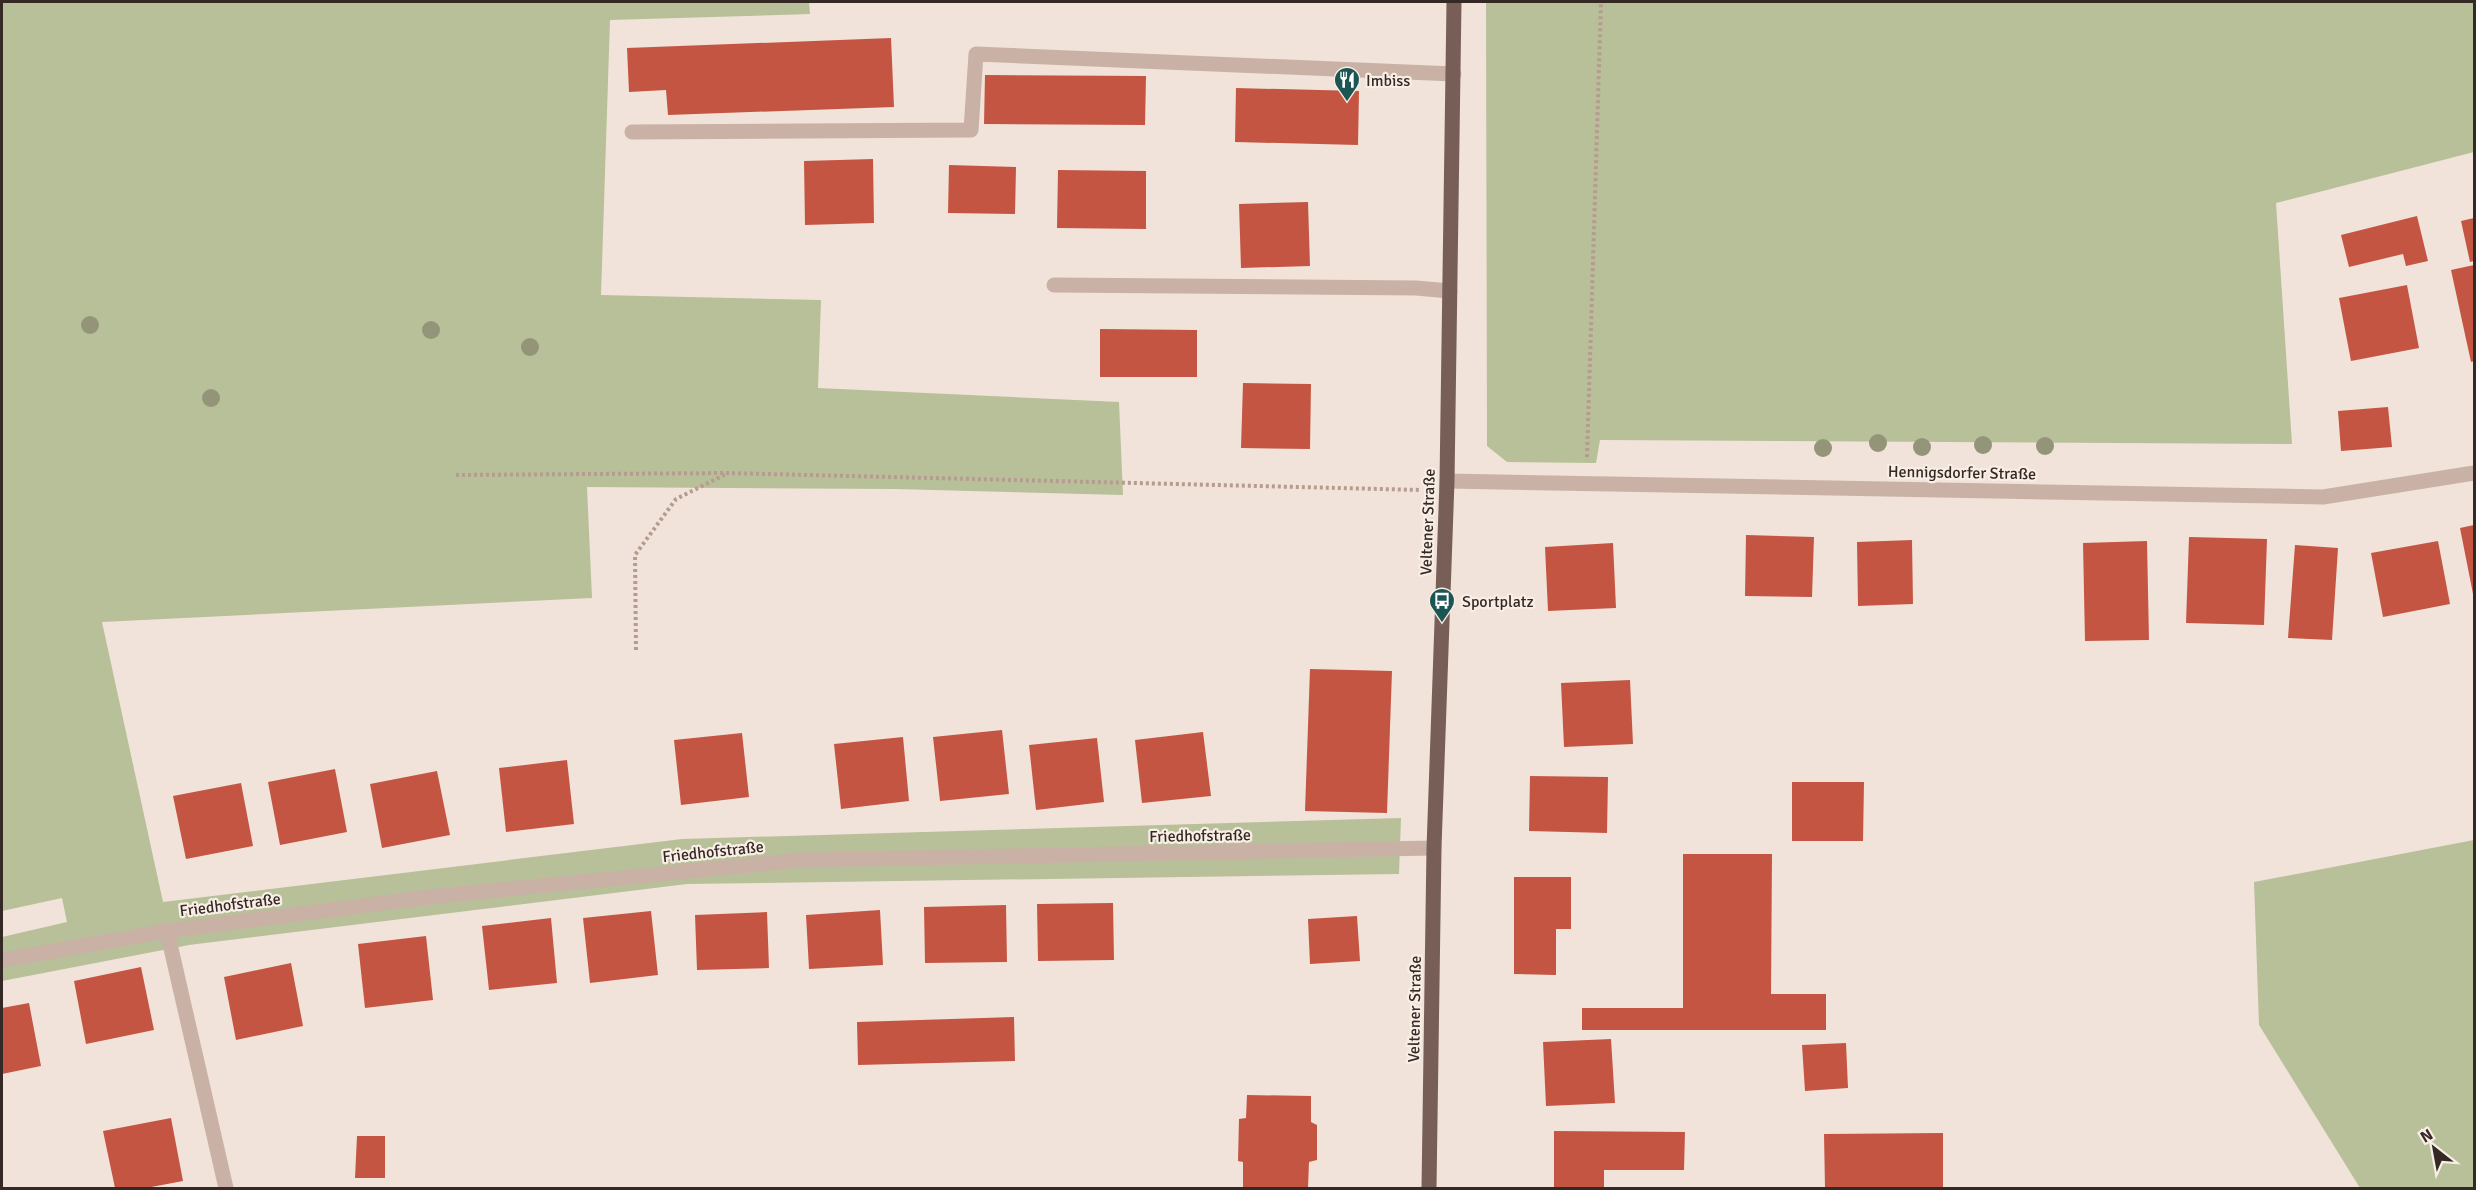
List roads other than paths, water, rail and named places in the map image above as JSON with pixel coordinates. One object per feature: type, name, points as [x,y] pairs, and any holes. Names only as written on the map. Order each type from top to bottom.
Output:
[{"type":"main road","name":"Veltener Straße","points":[[1429,1188],[1434,848],[1446,486],[1454,2]]},
{"type":"street","points":[[632,132],[971,130],[976,54],[1454,74]]},
{"type":"street","points":[[1054,285],[1416,288],[1450,291]]},
{"type":"street","name":"Hennigsdorfer Straße","points":[[1446,486],[1586,483],[2323,497],[2475,473]]},
{"type":"street","name":"Friedhofstraße","points":[[2,960],[167,931],[438,896],[801,860],[1434,848]]},
{"type":"street","points":[[167,931],[226,1188]]},
{"type":"place","name":"Imbiss","points":[[1347,103]]},
{"type":"place","name":"Sportplatz","points":[[1442,624]]}]
